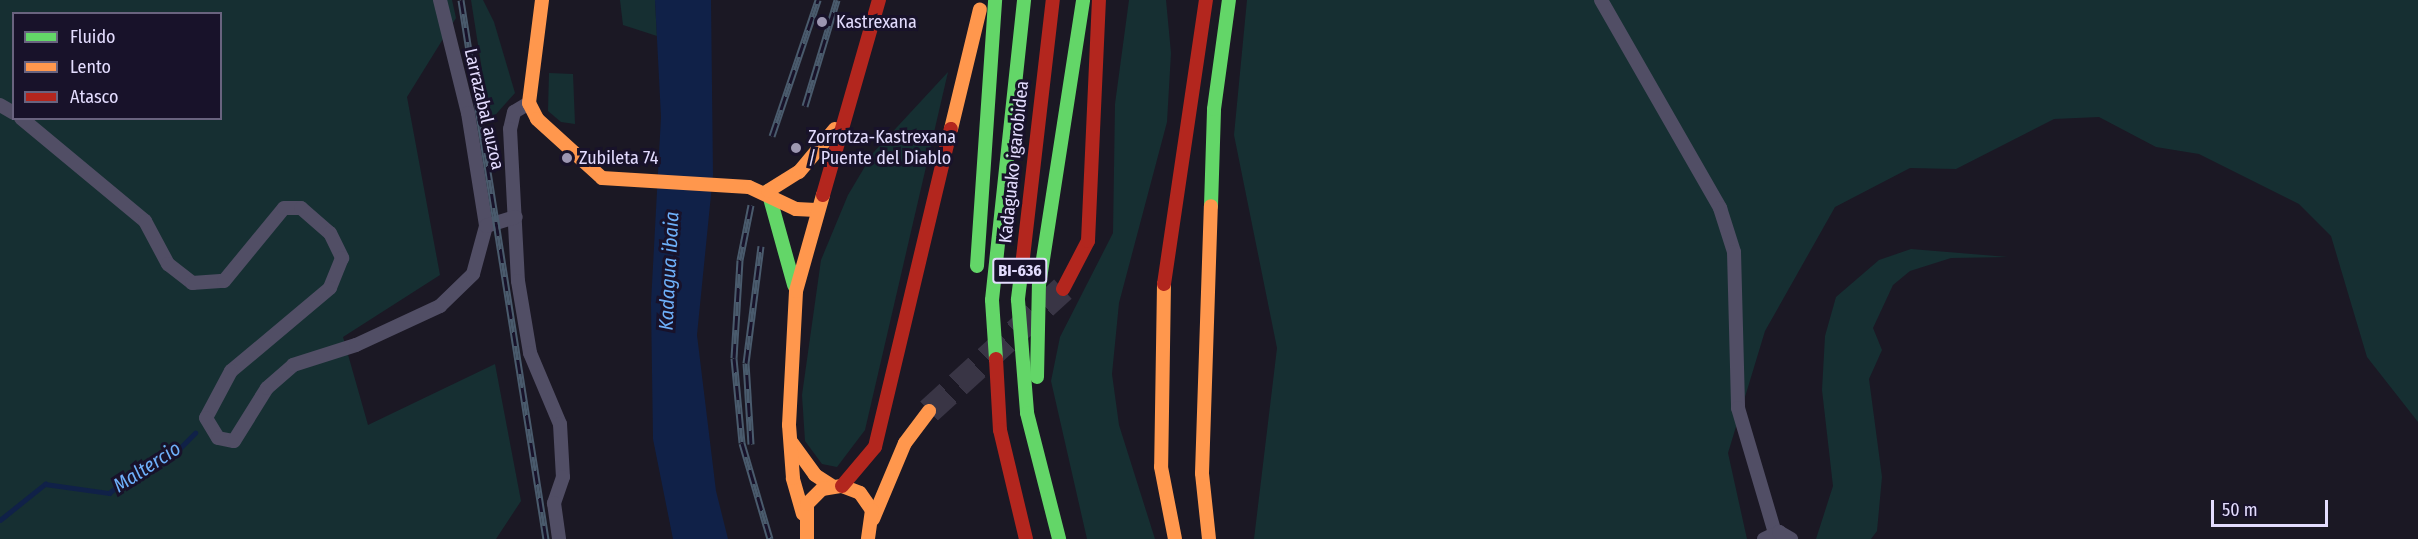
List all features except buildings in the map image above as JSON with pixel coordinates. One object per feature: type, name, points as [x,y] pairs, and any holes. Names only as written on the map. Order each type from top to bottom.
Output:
[{"type":"main road","points":[[542,0],[529,103],[537,119],[612,183],[749,186],[768,191],[796,209],[816,210]]},
{"type":"main road","points":[[807,539],[793,478],[791,441],[789,349],[795,291],[841,121],[879,0]]},
{"type":"main road","points":[[803,514],[814,495],[837,486],[875,447],[982,0]]},
{"type":"main road","points":[[978,340],[978,196],[995,0]]},
{"type":"main road","name":"Kadaguako igarobidea","points":[[1023,533],[1000,430],[992,300],[1024,0]]},
{"type":"main road","name":"Kadaguako igarobidea","points":[[1053,0],[1018,300],[1019,360],[1040,470],[1059,539]]},
{"type":"main road","points":[[1040,470],[1039,285],[1083,0]]},
{"type":"main road","points":[[1063,289],[1078,269],[1088,241],[1099,0]]},
{"type":"main road","points":[[1175,539],[1161,467],[1160,313],[1206,0]]},
{"type":"main road","points":[[1209,539],[1202,473],[1214,109],[1229,0]]},
{"type":"main road","points":[[768,191],[799,172],[841,121]]},
{"type":"main road","points":[[768,191],[795,291]]},
{"type":"main road","points":[[981,386],[998,488],[1023,533]]},
{"type":"main road","points":[[868,539],[873,519],[905,443],[929,411]]},
{"type":"main road","points":[[791,441],[814,475],[867,501],[873,519]]},
{"type":"street","name":"Larrazabal auzoa","points":[[440,0],[470,124],[486,226]]},
{"type":"street","points":[[1601,0],[1720,208],[1734,252],[1738,408],[1770,536],[1791,539]]},
{"type":"street","points":[[529,103],[514,112],[510,129],[518,281],[530,353],[563,444],[563,477],[554,503],[560,539]]},
{"type":"street","points":[[23,120],[145,221],[168,264],[192,283],[224,281],[284,208],[301,208],[330,233],[342,258],[330,288],[231,371],[206,417],[218,438],[234,441],[267,388],[293,365],[356,345],[440,306],[473,274],[486,226],[516,217]]},
{"type":"green space","points":[[0,0],[452,0],[456,18],[407,97],[440,275],[343,337],[368,425],[495,364],[521,501],[496,539],[0,539]]},
{"type":"green space","points":[[471,0],[483,0],[494,22],[515,93],[490,121]]},
{"type":"green space","points":[[620,0],[655,0],[657,36],[623,25]]},
{"type":"green space","points":[[1129,0],[1166,0],[1171,53],[1167,122],[1119,303],[1112,374],[1119,425],[1155,539],[1087,539],[1051,381],[1060,337],[1113,233],[1115,104]]},
{"type":"green space","points":[[1247,0],[2418,0],[2418,422],[2367,357],[2331,236],[2299,204],[2199,154],[2156,147],[2099,117],[2054,119],[1956,169],[1910,168],[1835,207],[1765,331],[1728,453],[1747,539],[1254,539],[1277,348],[1234,135]]},
{"type":"green space","points":[[948,72],[865,430],[837,467],[822,464],[805,441],[802,395],[821,260],[848,195],[873,153]]},
{"type":"green space","points":[[549,73],[573,74],[575,124],[561,122],[548,111]]},
{"type":"green space","points":[[1911,249],[2008,257],[1951,258],[1910,271],[1893,285],[1873,328],[1882,350],[1869,379],[1882,477],[1877,531],[1871,539],[1816,539],[1833,486],[1822,390],[1825,336],[1836,297],[1879,260]]},
{"type":"water","name":"Kadagua ibaia","points":[[655,0],[711,0],[713,175],[697,335],[716,491],[728,539],[673,539],[653,439],[651,303],[661,117]]},
{"type":"waterway","name":"Maltercio","points":[[0,520],[45,484],[109,493],[147,464],[176,452],[195,433]]},
{"type":"tunnel","points":[[929,411],[1063,289]]},
{"type":"railway","points":[[461,0],[546,539]]},
{"type":"railway","points":[[772,136],[818,0]]},
{"type":"railway","points":[[805,106],[837,0]]},
{"type":"railway","points":[[751,205],[740,260],[734,358],[742,443],[770,539]]},
{"type":"railway","points":[[751,444],[746,363],[761,246]]},
{"type":"traffic: fast","points":[[977,266],[995,0]]},
{"type":"traffic: fast","points":[[996,359],[992,300],[1024,0]]},
{"type":"traffic: fast","points":[[1037,377],[1039,285],[1083,0]]},
{"type":"traffic: fast","points":[[1211,206],[1214,109],[1229,0]]},
{"type":"traffic: fast","points":[[768,191],[794,285]]},
{"type":"traffic: fast","points":[[1022,266],[1018,300],[1027,413],[1059,539]]},
{"type":"traffic: slow","points":[[542,0],[529,103],[537,119],[602,178],[749,187],[796,209],[816,210]]},
{"type":"traffic: slow","points":[[951,129],[980,9]]},
{"type":"traffic: slow","points":[[768,191],[799,172],[835,129]]},
{"type":"traffic: slow","points":[[803,514],[793,478],[789,425],[796,291],[823,195]]},
{"type":"traffic: slow","points":[[1209,539],[1202,473],[1211,206]]},
{"type":"traffic: slow","points":[[1164,284],[1161,467],[1175,539]]},
{"type":"traffic: slow","points":[[873,519],[905,443],[929,411]]},
{"type":"traffic: slow","points":[[792,443],[815,475],[832,486]]},
{"type":"traffic: slow","points":[[807,539],[807,504],[822,489],[842,486],[860,493],[872,510],[868,539]]},
{"type":"traffic: jam","points":[[823,195],[879,0]]},
{"type":"traffic: jam","points":[[1022,266],[1053,0]]},
{"type":"traffic: jam","points":[[1063,289],[1088,241],[1099,0]]},
{"type":"traffic: jam","points":[[1164,284],[1206,0]]},
{"type":"traffic: jam","points":[[842,486],[875,447],[951,129]]},
{"type":"traffic: jam","points":[[996,359],[1000,430],[1026,539]]},
{"type":"place","name":"Kastrexana","points":[[822,22]]},
{"type":"place","name":"Zorrotza-Kastrexana / Puente del Diablo","points":[[796,148]]},
{"type":"place","name":"Zubileta 74","points":[[567,158]]}]
